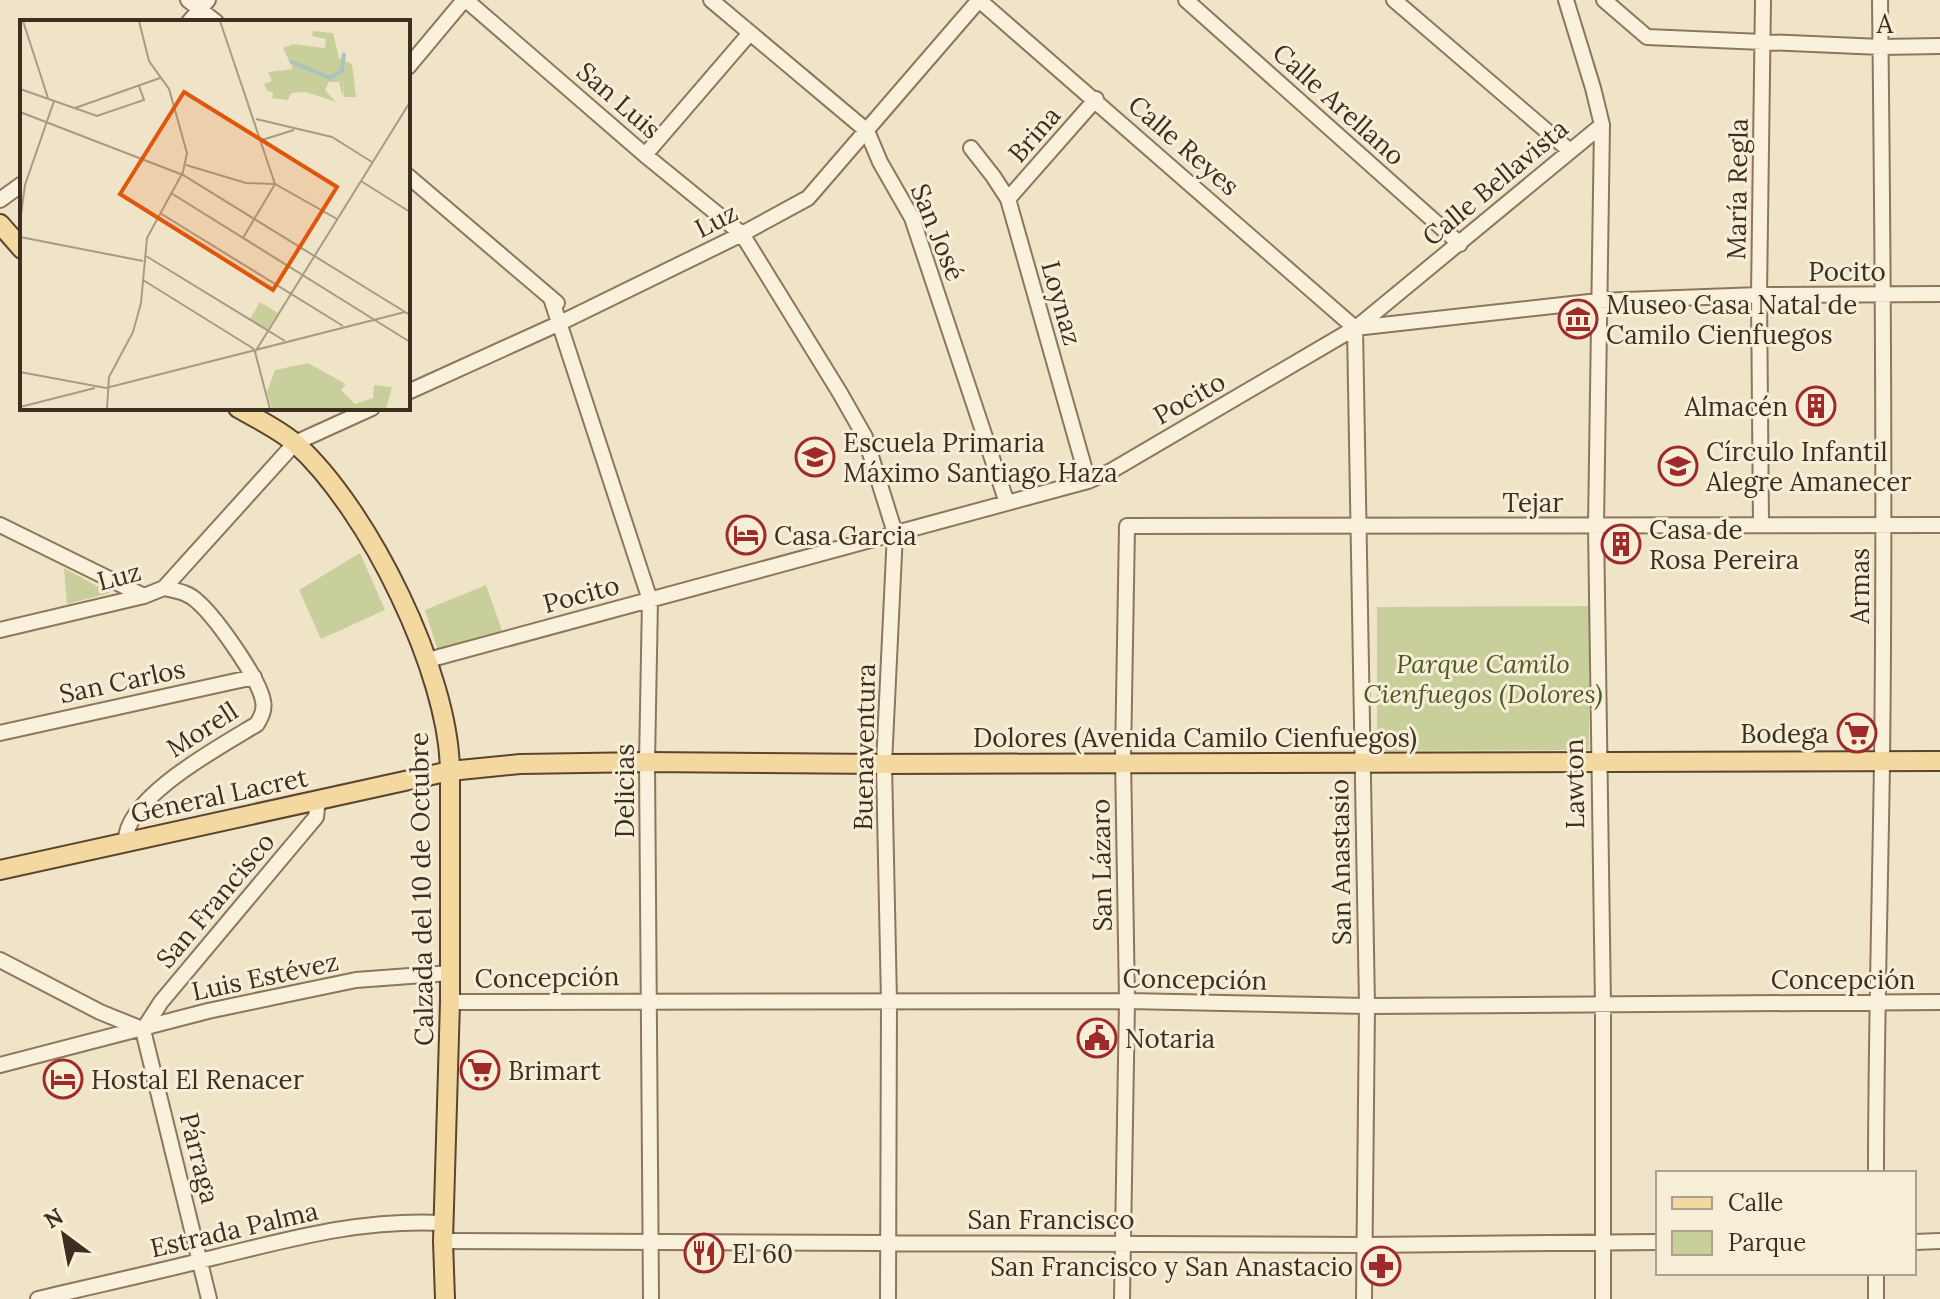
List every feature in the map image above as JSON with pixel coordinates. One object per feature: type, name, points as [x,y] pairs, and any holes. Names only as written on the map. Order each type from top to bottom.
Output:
[{"type":"main road","points":[[0,224],[20,247]]},
{"type":"main road","name":"Calzada del 10 de Octubre","points":[[241,410],[295,443],[336,491],[375,548],[428,660],[444,712],[450,742],[450,1002],[443,1232],[445,1299]]},
{"type":"main road","name":"Dolores (Avenida Camilo Cienfuegos)","points":[[450,771],[520,764],[647,762],[1940,761]]},
{"type":"main road","name":"General Lacret","points":[[0,870],[450,771]]},
{"type":"street","points":[[410,65],[465,0]]},
{"type":"street","name":"San Luis","points":[[465,0],[742,234]]},
{"type":"street","name":"San José","points":[[711,0],[867,131],[880,162],[912,218],[1007,503]]},
{"type":"street","name":"Calle Reyes","points":[[979,0],[1355,328]]},
{"type":"street","name":"Luz","points":[[410,391],[566,320],[742,234],[808,198],[979,0]]},
{"type":"street","name":"Calle Arellano","points":[[1186,0],[1460,244]]},
{"type":"street","points":[[1394,0],[1570,151]]},
{"type":"street","name":"Calle Bellavista","points":[[1355,328],[1602,125],[1566,0]]},
{"type":"street","name":"A","points":[[1604,0],[1647,37],[1881,47],[1940,46]]},
{"type":"street","name":"María Regla","points":[[1761,523],[1759,295],[1763,0]]},
{"type":"street","name":"Armas","points":[[1876,1171],[1884,295],[1880,0]]},
{"type":"street","points":[[199,3],[214,20]]},
{"type":"street","points":[[645,155],[750,33]]},
{"type":"street","name":"Brina","points":[[1008,199],[1096,99]]},
{"type":"street","name":"Lawton","points":[[1602,125],[1596,526],[1597,760],[1603,1005],[1603,1299]]},
{"type":"street","name":"Loynaz","points":[[971,148],[1008,199],[1088,481]]},
{"type":"street","points":[[410,178],[551,298],[566,320]]},
{"type":"street","points":[[0,200],[20,185]]},
{"type":"street","name":"Buenaventura","points":[[742,234],[865,437],[895,533],[884,764],[889,1002],[888,1299]]},
{"type":"street","name":"Pocito","points":[[428,660],[1088,481],[1111,471],[1355,328],[1598,301],[1759,295],[1940,294]]},
{"type":"street","name":"Delicias","points":[[566,320],[650,600],[647,762],[651,1299]]},
{"type":"street","name":"San Anastasio","points":[[1355,328],[1367,1006],[1364,1299]]},
{"type":"street","name":"Luz","points":[[0,630],[144,596],[164,588],[295,443],[368,410]]},
{"type":"street","points":[[0,525],[144,596]]},
{"type":"street","name":"Tejar","points":[[1127,526],[1940,525]]},
{"type":"street","name":"San Lázaro","points":[[1122,1299],[1127,1001],[1124,764],[1127,526]]},
{"type":"street","name":"Morell","points":[[126,842],[125,830],[129,823],[159,788],[257,724],[262,716],[263,702],[254,677],[198,602],[184,592],[164,588]]},
{"type":"street","name":"San Carlos","points":[[0,733],[254,677]]},
{"type":"street","name":"San Francisco","points":[[143,1030],[161,1002],[316,817],[318,800]]},
{"type":"street","points":[[0,960],[100,1012],[143,1030]]},
{"type":"street","name":"Luis Estévez","points":[[0,1065],[208,1011],[356,980],[450,973]]},
{"type":"street","name":"Concepción","points":[[450,1002],[1127,1001],[1367,1006],[1940,1002]]},
{"type":"street","name":"Párraga","points":[[143,1030],[209,1299]]},
{"type":"street","name":"Estrada Palma","points":[[38,1299],[314,1233],[366,1224],[405,1221],[443,1232]]},
{"type":"street","name":"San Francisco","points":[[443,1232],[651,1242],[1364,1245],[1656,1242]]},
{"type":"street","points":[[1916,1242],[1940,1241]]},
{"type":"street","points":[[1876,1275],[1876,1299]]},
{"type":"green space","points":[[360,553],[385,610],[321,639],[299,590]]},
{"type":"green space","points":[[64,568],[110,593],[67,604]]},
{"type":"green space","points":[[486,585],[503,633],[438,651],[425,610]]},
{"type":"green space","name":"Parque Camilo Cienfuegos (Dolores)","points":[[1589,606],[1589,750],[1377,751],[1377,607]]},
{"type":"place","name":"Museo Casa Natal de Camilo Cienfuegos","points":[[1578,319]]},
{"type":"place","name":"Almacén","points":[[1816,406]]},
{"type":"place","name":"Escuela Primaria Máximo Santiago Haza","points":[[815,457]]},
{"type":"place","name":"Círculo Infantil Alegre Amanecer","points":[[1678,466]]},
{"type":"place","name":"Casa Garcia","points":[[746,535]]},
{"type":"place","name":"Casa de Rosa Pereira","points":[[1621,544]]},
{"type":"place","name":"Bodega","points":[[1857,733]]},
{"type":"place","name":"Notaria","points":[[1097,1038]]},
{"type":"place","name":"Brimart","points":[[480,1070]]},
{"type":"place","name":"Hostal El Renacer","points":[[63,1079]]},
{"type":"place","name":"El 60","points":[[704,1253]]},
{"type":"place","name":"San Francisco y San Anastacio","points":[[1381,1266]]}]
